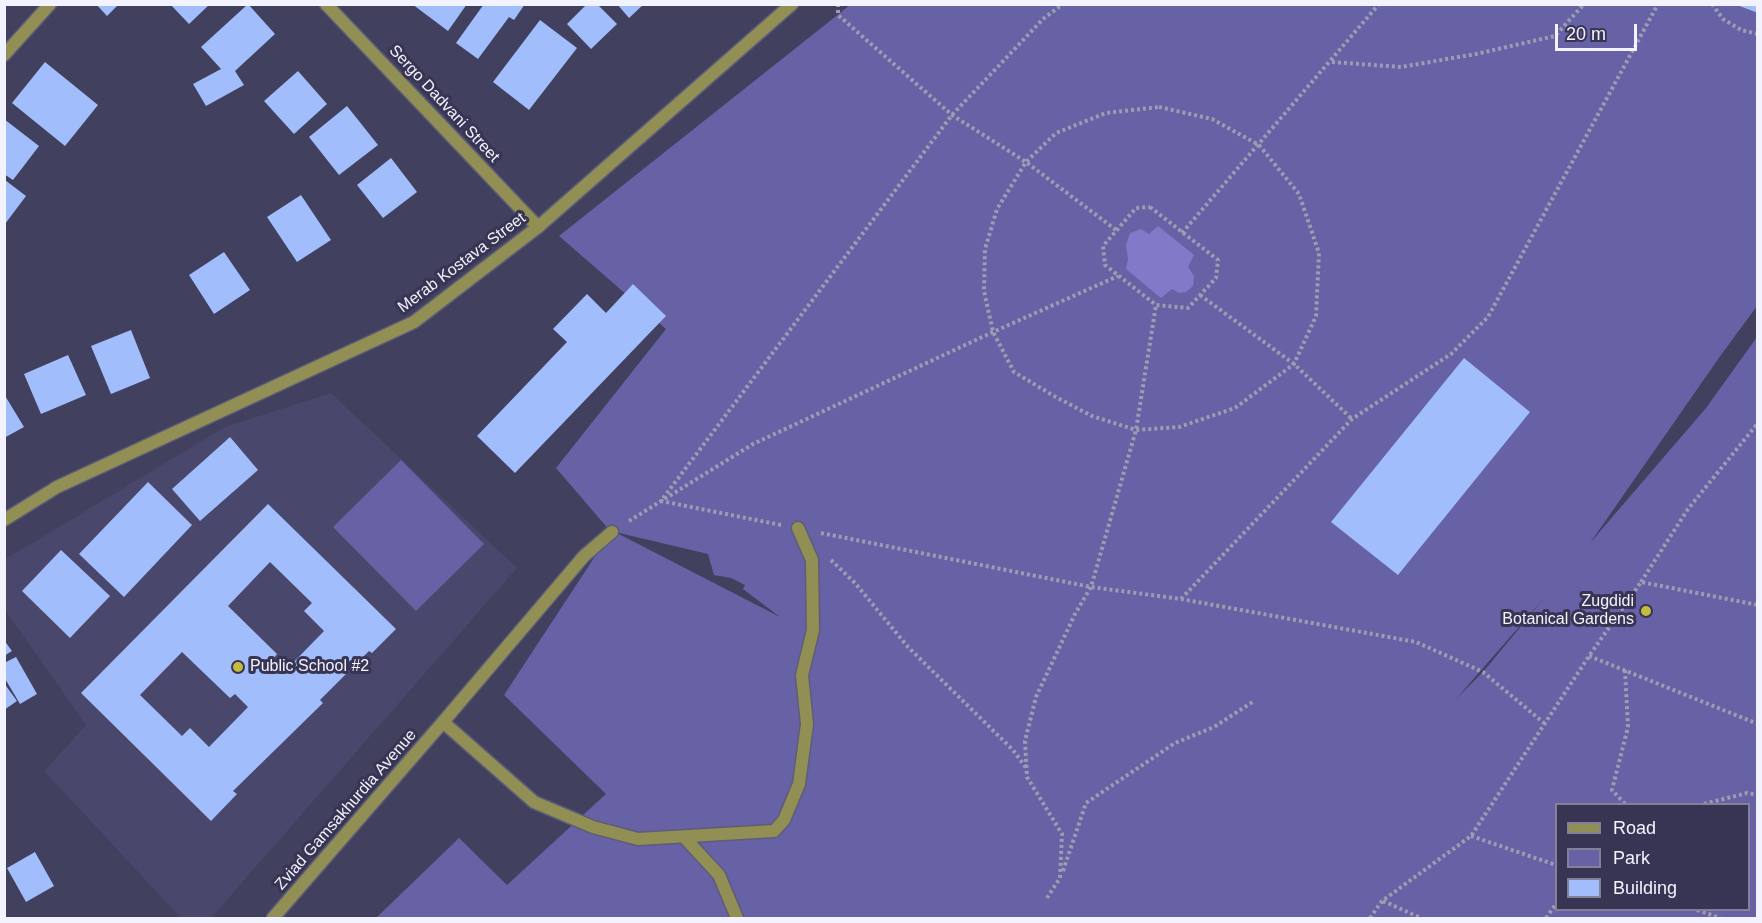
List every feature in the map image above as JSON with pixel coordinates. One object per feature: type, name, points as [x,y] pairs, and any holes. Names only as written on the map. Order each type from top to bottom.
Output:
[{"type":"street","points":[[4,55],[50,4]]},
{"type":"street","name":"Sergo Dadvani Street","points":[[326,4],[538,227]]},
{"type":"street","name":"Merab Kostava Street","points":[[4,519],[57,487],[414,322],[538,227],[792,4]]},
{"type":"street","points":[[443,722],[534,802],[592,827],[638,839],[774,831],[784,820],[799,784],[807,724],[802,675],[813,630],[812,560],[798,528]]},
{"type":"street","name":"Zviad Gamsakhurdia Avenue","points":[[273,918],[584,556],[612,532]]},
{"type":"street","points":[[684,837],[718,875],[737,918]]},
{"type":"path","points":[[838,4],[838,15],[952,115],[1026,162],[1116,230]]},
{"type":"path","points":[[661,501],[952,115],[1043,19],[1063,4]]},
{"type":"path","points":[[1182,233],[1379,4]]},
{"type":"path","points":[[1331,62],[1401,67],[1476,54],[1555,36],[1584,4]]},
{"type":"path","points":[[1181,599],[1352,419],[1451,354],[1488,317],[1658,4]]},
{"type":"path","points":[[1712,4],[1723,19],[1741,30],[1758,34]]},
{"type":"path","points":[[1159,107],[1212,118],[1258,145],[1299,194],[1319,254],[1316,316],[1294,364],[1235,408],[1179,427],[1136,430],[1092,416],[1014,372],[993,332],[984,291],[985,249],[997,209],[1026,162],[1056,133],[1106,113],[1159,107]]},
{"type":"path","points":[[1150,207],[1218,260],[1216,278],[1188,308],[1156,305],[1105,265],[1103,246],[1116,230],[1136,208],[1150,207]]},
{"type":"path","points":[[612,532],[753,444],[1118,276]]},
{"type":"path","points":[[1200,295],[1294,364],[1352,419]]},
{"type":"path","points":[[1060,878],[1062,834],[1027,777],[1025,741],[1036,697],[1075,614],[1091,587],[1136,430],[1156,305]]},
{"type":"path","points":[[1370,918],[1382,901],[1471,836],[1688,509],[1758,423]]},
{"type":"path","points":[[661,501],[1091,587],[1181,599],[1416,642],[1483,672],[1545,723]]},
{"type":"path","points":[[831,560],[855,583],[908,647],[1013,750],[1026,769]]},
{"type":"path","points":[[1641,582],[1758,605]]},
{"type":"path","points":[[1589,656],[1758,724]]},
{"type":"path","points":[[1624,803],[1612,790],[1628,727],[1625,670]]},
{"type":"path","points":[[1047,898],[1060,878],[1086,804],[1175,743],[1214,727],[1254,701]]},
{"type":"path","points":[[1708,803],[1747,793],[1758,795]]},
{"type":"path","points":[[1471,836],[1555,864]]},
{"type":"path","points":[[1382,901],[1421,918]]},
{"type":"path","points":[[1702,911],[1720,918]]},
{"type":"shaded area","points":[[1158,226],[1194,255],[1188,267],[1194,276],[1193,286],[1186,292],[1179,293],[1172,289],[1161,298],[1126,269],[1128,259],[1126,245],[1130,233],[1141,229],[1149,234]]},
{"type":"shaded area","name":"Public School #2","points":[[331,393],[517,568],[211,918],[181,918],[44,771],[86,725],[5,610],[4,560],[225,427]]},
{"type":"green space","points":[[850,5],[1757,5],[1757,306],[1590,543],[1706,408],[1757,337],[1757,918],[376,918],[459,838],[507,885],[606,794],[504,695],[611,532],[556,468],[666,329],[559,236]],"holes":[[[615,532],[708,554],[714,575],[731,578],[745,585],[743,589],[780,617]],[[1546,596],[1483,672],[1455,700]]]},
{"type":"green space","points":[[401,460],[484,544],[416,611],[333,527]]},
{"type":"building","points":[[96,4],[119,4],[107,16]]},
{"type":"building","points":[[170,4],[210,4],[189,24]]},
{"type":"building","points":[[248,4],[275,34],[235,71],[244,85],[206,106],[193,84],[221,69],[201,47]]},
{"type":"building","points":[[412,4],[467,4],[448,31]]},
{"type":"building","points":[[484,4],[525,4],[514,20],[509,17],[478,59],[456,43]]},
{"type":"building","points":[[587,4],[597,4],[617,24],[591,49],[567,24]]},
{"type":"building","points":[[617,4],[644,4],[629,18]]},
{"type":"building","points":[[1737,4],[1758,4],[1758,13],[1737,5]]},
{"type":"building","points":[[540,20],[577,48],[529,110],[493,82]]},
{"type":"building","points":[[45,62],[98,105],[65,146],[12,103]]},
{"type":"building","points":[[298,71],[327,104],[294,134],[264,101]]},
{"type":"building","points":[[347,106],[378,145],[339,175],[309,137]]},
{"type":"building","points":[[4,119],[39,146],[13,180],[4,174]]},
{"type":"building","points":[[391,158],[417,192],[383,218],[357,185]]},
{"type":"building","points":[[5,180],[26,196],[5,224]]},
{"type":"building","points":[[301,195],[331,240],[297,262],[267,217]]},
{"type":"building","points":[[224,252],[250,290],[214,314],[189,275]]},
{"type":"building","points":[[633,284],[666,316],[515,473],[477,436],[567,342],[553,329],[587,294],[606,313]]},
{"type":"building","points":[[131,330],[150,378],[111,394],[91,346]]},
{"type":"building","points":[[68,355],[86,395],[41,414],[24,374]]},
{"type":"building","points":[[1464,358],[1530,412],[1398,575],[1331,522]]},
{"type":"building","points":[[4,394],[24,427],[4,438]]},
{"type":"building","points":[[230,437],[258,470],[200,521],[172,489]]},
{"type":"building","points":[[148,482],[192,525],[124,597],[79,554]]},
{"type":"building","points":[[268,504],[396,629],[372,653],[369,651],[320,700],[323,703],[233,791],[237,794],[211,821],[81,693]],"holes":[[[270,562],[312,603],[304,611],[324,631],[286,670],[274,658],[277,654],[228,606]],[[182,652],[230,698],[235,694],[248,707],[209,747],[190,728],[182,736],[140,695]]]},
{"type":"building","points":[[61,550],[110,596],[70,638],[22,591]]},
{"type":"building","points":[[4,640],[12,651],[4,656]]},
{"type":"building","points":[[16,657],[37,694],[20,704],[4,677],[4,663]]},
{"type":"building","points":[[4,683],[17,701],[4,710]]},
{"type":"building","points":[[35,852],[54,886],[26,902],[7,868]]},
{"type":"place","name":"Zugdidi Botanical Gardens","points":[[1646,611]]},
{"type":"place","name":"Public School #2","points":[[238,667]]}]
